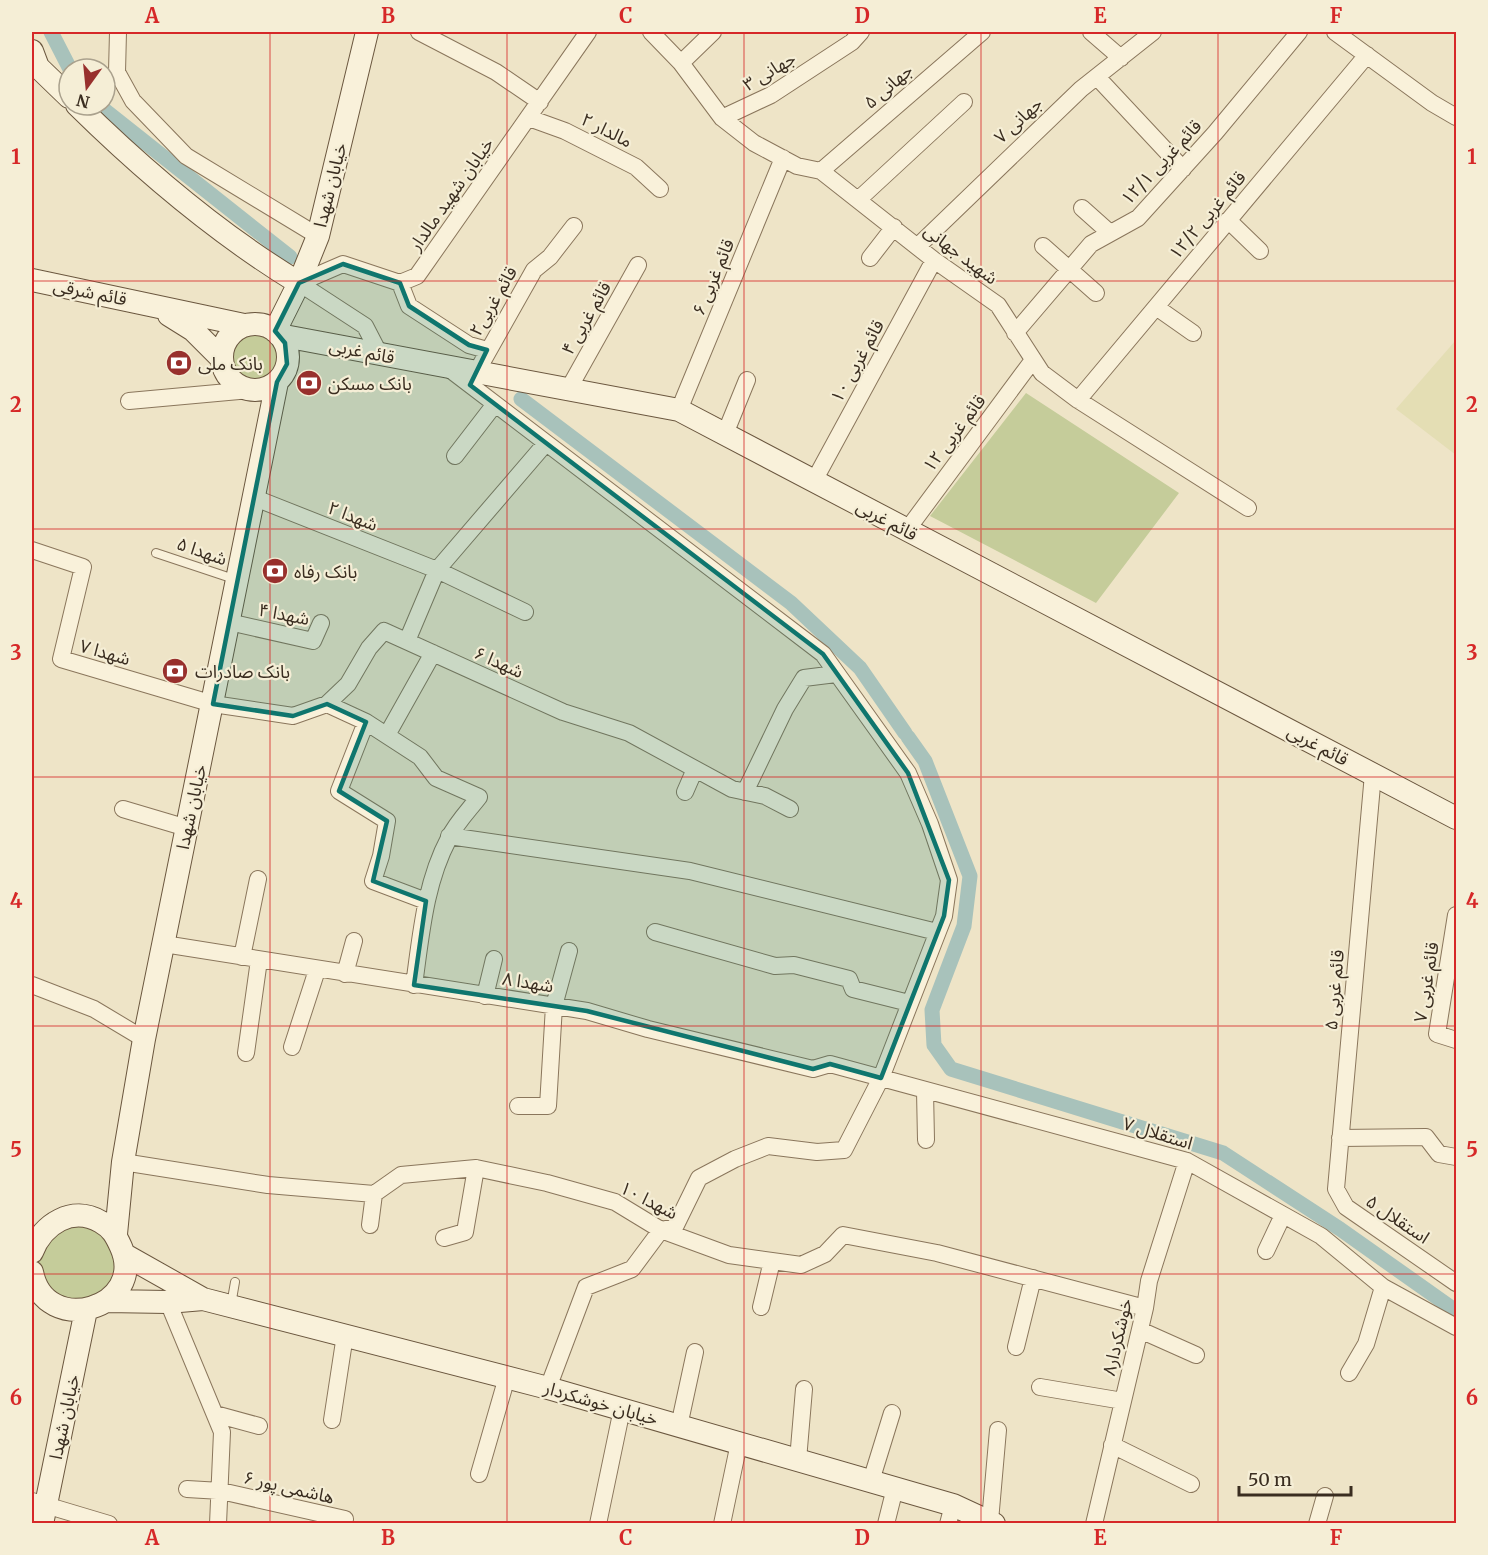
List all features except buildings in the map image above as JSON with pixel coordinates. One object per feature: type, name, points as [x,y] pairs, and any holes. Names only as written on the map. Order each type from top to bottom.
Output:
[{"type":"main road","name":"خیابان شهدا","points":[[277,333],[318,236],[367,32]]},
{"type":"main road","points":[[34,67],[57,87]]},
{"type":"main road","points":[[89,117],[108,136],[251,254],[299,283]]},
{"type":"main road","name":"قائم شرقی","points":[[32,280],[244,326]]},
{"type":"main road","points":[[149,304],[193,330],[221,358],[228,377],[234,384],[250,390],[260,390],[277,382],[284,374],[288,354],[277,333],[261,325],[244,326],[228,338],[221,358]]},
{"type":"main road","name":"قائم غربی","points":[[277,333],[380,355],[679,410],[1372,774],[1455,815]]},
{"type":"main road","name":"خیابان شهدا","points":[[116,1234],[123,1162],[144,1040],[277,382]]},
{"type":"main road","points":[[32,1229],[77,1216],[88,1217],[108,1226],[116,1234],[125,1255],[122,1281],[96,1306]]},
{"type":"main road","points":[[32,1252],[36,1240],[55,1221]]},
{"type":"main road","points":[[125,1255],[203,1299]]},
{"type":"main road","points":[[34,1284],[55,1305],[65,1309],[203,1299]]},
{"type":"main road","name":"خیابان خوشکردار","points":[[203,1299],[548,1388],[895,1488],[950,1514],[992,1522]]},
{"type":"main road","name":"خیابان شهدا","points":[[40,1510],[96,1306]]},
{"type":"street","points":[[118,32],[117,72],[134,101],[186,156],[318,236]]},
{"type":"street","points":[[419,32],[496,72],[540,102]]},
{"type":"street","name":"خیابان شهید مالدار","points":[[400,283],[417,276],[588,32]]},
{"type":"street","name":"شهید جهانی","points":[[651,32],[681,63],[722,118],[754,143],[797,166],[821,171],[859,199],[934,260],[998,305],[1042,373],[1078,400],[1248,508]]},
{"type":"street","points":[[681,63],[713,32]]},
{"type":"street","name":"جهانی ۳","points":[[722,118],[771,94],[852,42],[861,32]]},
{"type":"street","name":"جهانی ۵","points":[[821,171],[982,32]]},
{"type":"street","points":[[1091,32],[1121,58]]},
{"type":"street","name":"جهانی ۷","points":[[918,246],[952,216],[1008,156],[1096,77],[1153,32]]},
{"type":"street","name":"قائم غربی ۱۲/۱","points":[[1015,333],[1091,244],[1138,218],[1184,169],[1299,32]]},
{"type":"street","points":[[1335,32],[1432,103],[1456,117]]},
{"type":"street","name":"قائم غربی ۱۲/۲","points":[[1078,400],[1367,55]]},
{"type":"street","points":[[1096,77],[1184,169]]},
{"type":"street","points":[[859,199],[964,102]]},
{"type":"street","name":"مالدار ۲","points":[[529,118],[565,131],[636,167],[660,189]]},
{"type":"street","name":"قائم غربی ۶","points":[[679,410],[783,159]]},
{"type":"street","points":[[1082,208],[1110,233]]},
{"type":"street","points":[[1228,220],[1260,251]]},
{"type":"street","name":"۲قائم غربی","points":[[476,373],[534,270],[550,257],[574,226]]},
{"type":"street","points":[[870,258],[894,227]]},
{"type":"street","points":[[1043,246],[1096,293]]},
{"type":"street","name":"قائم غربی ۱۰","points":[[814,481],[934,260]]},
{"type":"street","points":[[299,283],[343,264],[400,283],[409,306],[469,345],[488,350]]},
{"type":"street","name":"قائم غربی ۴","points":[[568,390],[638,265]]},
{"type":"street","points":[[299,283],[365,326],[380,355]]},
{"type":"street","points":[[1156,307],[1193,333]]},
{"type":"street","name":"قائم غربی ۱۲","points":[[907,530],[1033,360]]},
{"type":"street","points":[[447,367],[823,654],[908,773],[930,824],[949,880],[944,916],[881,1078],[844,1150],[817,1152],[768,1146],[735,1159],[699,1178],[675,1227],[661,1230],[632,1269],[586,1287],[548,1388]]},
{"type":"street","points":[[725,434],[747,380]]},
{"type":"street","points":[[129,401],[250,390]]},
{"type":"street","points":[[455,456],[495,404]]},
{"type":"street","points":[[407,641],[437,570],[546,443]]},
{"type":"street","name":"شهدا ۲","points":[[255,498],[437,570],[525,612]]},
{"type":"street","name":"شهدا ۷","points":[[32,550],[83,567],[61,659],[213,704]]},
{"type":"street","name":"شهدا ۴","points":[[229,622],[313,641],[321,623]]},
{"type":"street","name":"شهدا ۶","points":[[213,704],[293,716],[327,704],[348,684],[369,648],[384,631],[563,712],[629,733],[732,789],[765,796],[790,809]]},
{"type":"street","points":[[387,735],[433,653]]},
{"type":"street","points":[[745,792],[785,709],[804,678],[836,674]]},
{"type":"street","points":[[327,704],[366,722],[420,757],[436,778],[479,797],[449,836],[434,871],[426,901],[414,985]]},
{"type":"street","points":[[366,722],[339,791],[387,821],[381,856],[373,881],[426,901]]},
{"type":"street","points":[[685,792],[695,769]]},
{"type":"street","name":"قائم غربی ۵","points":[[1346,1207],[1336,1189],[1372,774]]},
{"type":"street","points":[[123,809],[187,828]]},
{"type":"street","points":[[449,836],[690,871],[937,932]]},
{"type":"street","points":[[242,957],[258,879]]},
{"type":"street","name":"قائم غربی ۷","points":[[1456,915],[1437,1034],[1456,1040]]},
{"type":"street","points":[[655,932],[776,966],[794,965],[849,979],[853,989],[909,1003]]},
{"type":"street","points":[[345,974],[354,941]]},
{"type":"street","name":"شهدا ۸","points":[[164,944],[587,1011],[648,1029],[813,1069],[830,1064],[881,1078]]},
{"type":"street","points":[[518,1106],[548,1106],[554,1038],[554,1006],[569,951]]},
{"type":"street","points":[[485,996],[494,959]]},
{"type":"street","points":[[246,1053],[259,960]]},
{"type":"street","points":[[292,1047],[317,969]]},
{"type":"street","points":[[32,985],[94,1009],[144,1040]]},
{"type":"street","name":"استقلال ۷","points":[[881,1078],[1187,1161],[1321,1236],[1383,1287],[1456,1327]]},
{"type":"street","points":[[924,1091],[926,1140]]},
{"type":"street","points":[[1340,1137],[1426,1137],[1439,1154],[1456,1157]]},
{"type":"street","name":"خوشکردار۸","points":[[1094,1524],[1145,1308],[1149,1281],[1187,1161]]},
{"type":"street","points":[[123,1162],[268,1185],[374,1194],[370,1225]]},
{"type":"street","points":[[444,1238],[465,1232],[476,1168]]},
{"type":"street","name":"شهدا ۱۰","points":[[374,1194],[401,1175],[476,1168],[547,1183],[615,1202],[661,1230],[729,1256],[801,1265],[825,1254],[843,1235],[937,1253],[1145,1308]]},
{"type":"street","name":"استقلال ۵","points":[[1346,1207],[1456,1282]]},
{"type":"street","points":[[1266,1251],[1283,1215]]},
{"type":"street","points":[[761,1307],[772,1262]]},
{"type":"street","points":[[1016,1347],[1033,1278]]},
{"type":"street","points":[[1349,1373],[1366,1344],[1383,1287]]},
{"type":"street","points":[[168,1302],[222,1432],[218,1524]]},
{"type":"street","points":[[1140,1330],[1196,1355]]},
{"type":"street","points":[[332,1420],[345,1335]]},
{"type":"street","points":[[679,1426],[695,1352]]},
{"type":"street","points":[[479,1474],[507,1377]]},
{"type":"street","points":[[1040,1387],[1123,1401]]},
{"type":"street","points":[[798,1460],[804,1389]]},
{"type":"street","points":[[598,1524],[622,1409]]},
{"type":"street","points":[[871,1481],[892,1413]]},
{"type":"street","points":[[215,1414],[260,1426]]},
{"type":"street","points":[[992,1522],[999,1430]]},
{"type":"street","points":[[722,1524],[739,1443]]},
{"type":"street","points":[[1112,1445],[1191,1484]]},
{"type":"street","points":[[886,1524],[895,1488]]},
{"type":"street","name":"هاشمی پور ۶","points":[[187,1489],[221,1491],[345,1520],[344,1524]]},
{"type":"street","points":[[1317,1524],[1325,1496]]},
{"type":"street","points":[[40,1510],[109,1524]]},
{"type":"lane","name":"شهدا ۵","points":[[156,553],[237,580]]},
{"type":"lane","points":[[230,1306],[235,1282]]},
{"type":"highlighted area","points":[[343,264],[400,283],[409,306],[469,345],[487,350],[470,385],[823,654],[908,773],[949,880],[944,916],[881,1078],[830,1064],[813,1069],[587,1011],[414,985],[426,901],[373,881],[387,821],[339,791],[366,722],[327,704],[293,716],[213,704],[277,382],[287,364],[285,343],[275,331],[299,283]]},
{"type":"shaded area","points":[[1456,340],[1456,455],[1396,409]]},
{"type":"green space","points":[[254,328],[270,333],[278,341],[283,357],[278,373],[270,381],[254,386],[238,381],[230,373],[225,357],[230,341],[238,333]]},
{"type":"green space","points":[[1026,393],[1179,493],[1096,603],[930,516]]},
{"type":"green space","points":[[68,1222],[107,1233],[118,1272],[92,1303],[53,1297],[37,1262],[36,1255],[39,1248]]},
{"type":"waterway","points":[[51,32],[64,57]]},
{"type":"waterway","points":[[113,117],[290,257]]},
{"type":"waterway","points":[[521,399],[791,603],[860,668],[905,733]]},
{"type":"waterway","points":[[908,737],[925,761],[970,876],[964,926],[932,1010],[934,1045],[951,1069],[1223,1153],[1340,1229],[1456,1311]]},
{"type":"place","name":"بانک ملی","points":[[179,363]]},
{"type":"place","name":"بانک مسکن","points":[[309,383]]},
{"type":"place","name":"بانک رفاه","points":[[275,571]]},
{"type":"place","name":"بانک صادرات","points":[[175,671]]}]
